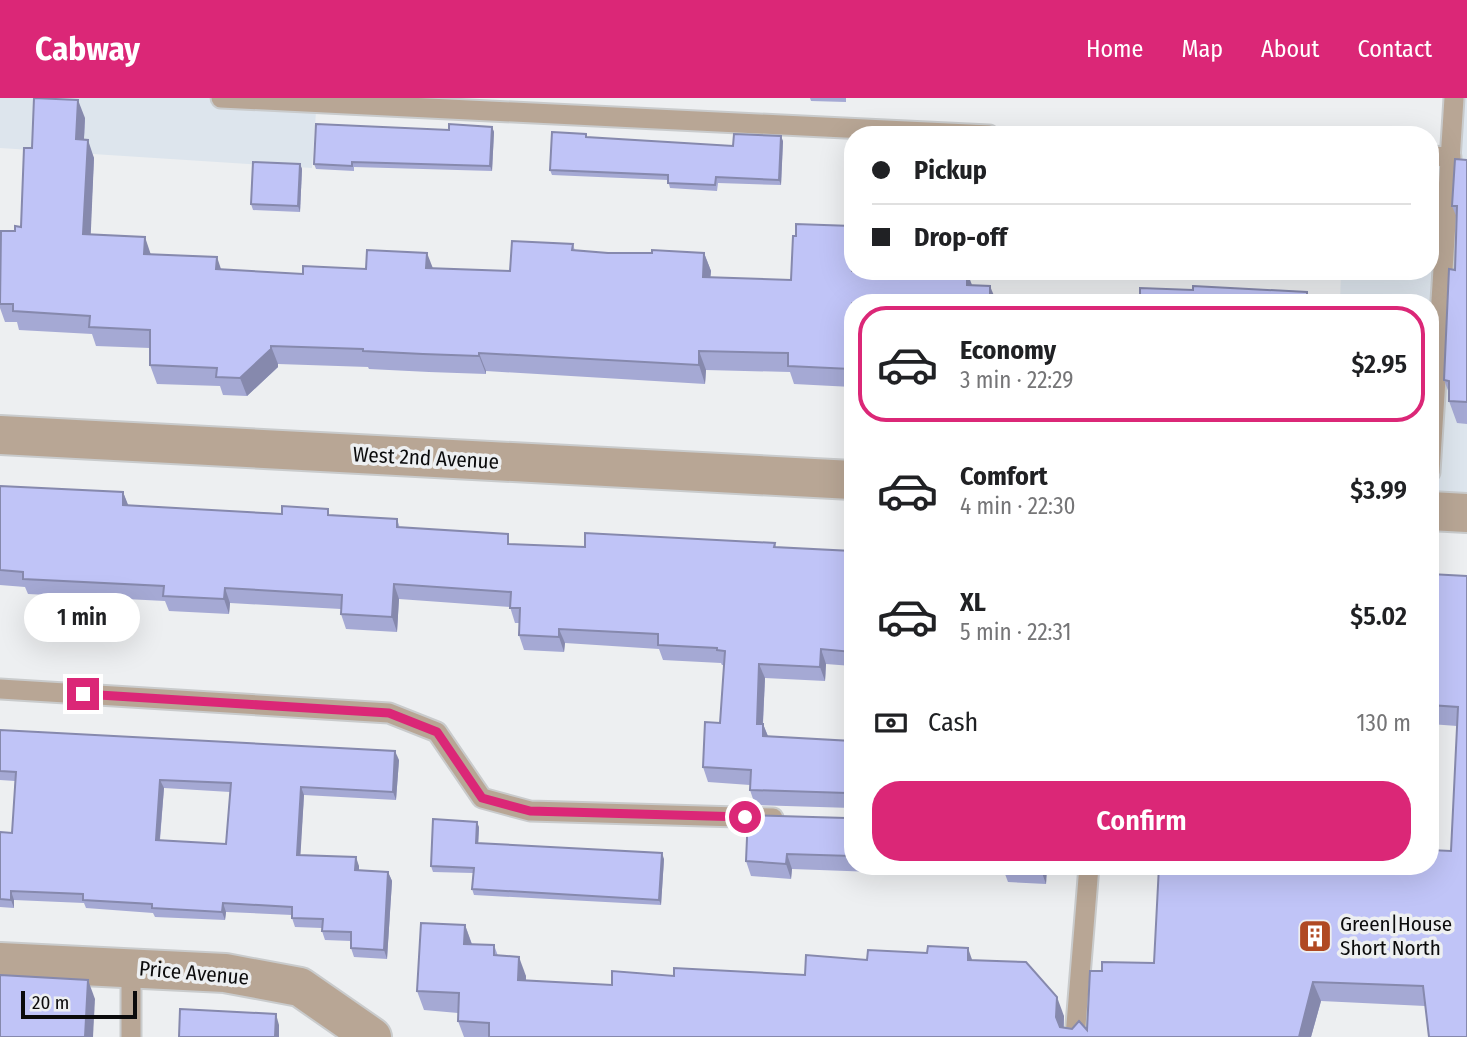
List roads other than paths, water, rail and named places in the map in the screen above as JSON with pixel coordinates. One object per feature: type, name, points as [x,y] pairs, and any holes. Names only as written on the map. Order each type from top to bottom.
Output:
[{"type":"street","name":"West 2nd Avenue","points":[[0,435],[844,480]]},
{"type":"street","points":[[1439,511],[1467,513]]},
{"type":"street","name":"Price Avenue","points":[[0,962],[225,972],[300,987],[372,1037]]},
{"type":"lane","points":[[221,98],[844,128]]},
{"type":"lane","points":[[1439,337],[1454,98]]},
{"type":"lane","points":[[1439,156],[1451,157]]},
{"type":"lane","points":[[0,689],[389,713],[437,732],[482,798],[530,811],[799,819]]},
{"type":"lane","points":[[1075,1037],[1088,875]]},
{"type":"lane","points":[[131,967],[131,1037]]},
{"type":"place","name":"Green|House Short North","points":[[1315,936]]}]
